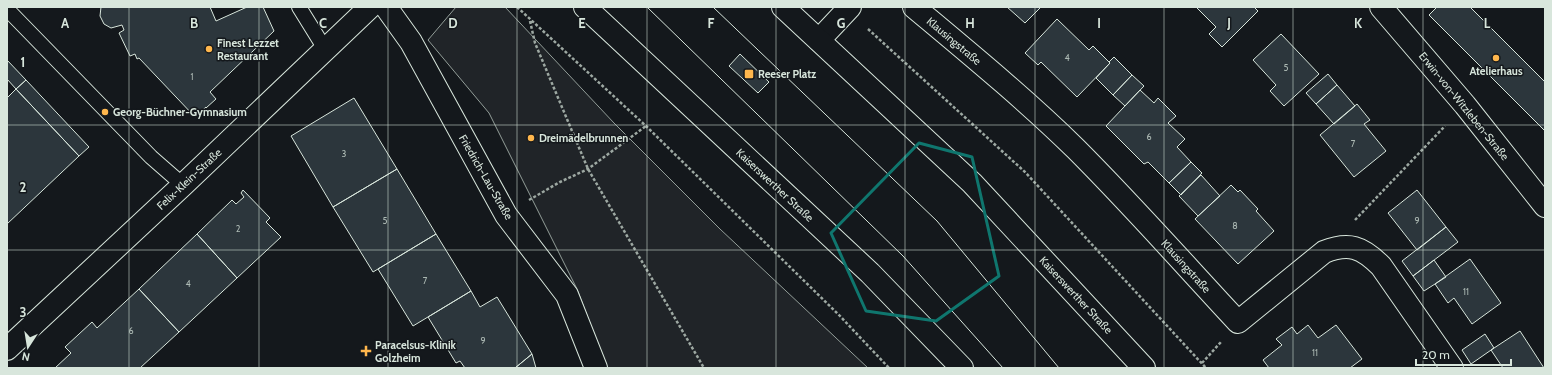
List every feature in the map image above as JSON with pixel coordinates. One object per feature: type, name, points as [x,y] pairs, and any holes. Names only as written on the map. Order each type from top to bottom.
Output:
[{"type":"street","name":"Felix-Klein-Straße","points":[[7,349],[183,185],[370,7]]},
{"type":"street","name":"Friedrich-Lau-Straße","points":[[386,7],[411,42],[506,215],[567,295],[596,368]]},
{"type":"street","name":"Kaiserswerther Straße","points":[[585,7],[870,273],[962,368]]},
{"type":"street","name":"Kaiserswerther Straße","points":[[783,7],[972,183],[1144,368]]},
{"type":"street","name":"Klausingstraße","points":[[914,7],[984,66],[1075,148],[1150,226],[1238,322],[1324,252],[1337,247],[1352,246]]},
{"type":"street","name":"Erwin-von-Witzleben-Straße","points":[[1381,7],[1465,105],[1545,206]]},
{"type":"street","points":[[819,40],[849,8]]},
{"type":"street","points":[[1352,246],[1373,257],[1381,266],[1452,368]]},
{"type":"lane","points":[[299,7],[325,49]]},
{"type":"lane","points":[[7,10],[151,157],[183,185]]},
{"type":"path","points":[[516,7],[646,126],[839,315],[889,368]]},
{"type":"path","points":[[849,8],[1025,172],[1206,368]]},
{"type":"path","points":[[530,20],[535,43],[588,169],[704,368]]},
{"type":"path","points":[[1352,246],[1355,219],[1465,105]]},
{"type":"path","points":[[538,194],[588,169],[646,126]]},
{"type":"highlighted area","points":[[919,143],[972,157],[999,276],[936,321],[866,311],[831,233]]},
{"type":"shaded area","points":[[456,7],[505,7],[614,123],[720,229],[868,368],[607,368],[577,289],[489,113],[428,40]]},
{"type":"building","points":[[101,7],[210,7],[216,21],[247,7],[263,7],[274,31],[210,92],[216,99],[195,117],[139,58],[137,59],[135,54],[130,56],[119,33],[124,30],[122,25],[111,28],[104,24],[100,16]]},
{"type":"building","points":[[1007,7],[1041,7],[1025,23]]},
{"type":"building","points":[[1196,7],[1254,7],[1258,11],[1222,47],[1209,34],[1216,27]]},
{"type":"building","name":"Atelierhaus","points":[[1437,7],[1470,7],[1545,82],[1545,131],[1429,15]]},
{"type":"building","points":[[1057,19],[1089,50],[1093,46],[1110,63],[1077,97],[1041,62],[1038,65],[1025,53]]},
{"type":"building","points":[[1281,34],[1319,74],[1284,106],[1270,91],[1276,85],[1253,60]]},
{"type":"building","points":[[740,54],[769,82],[758,93],[729,66]]},
{"type":"building","points":[[1114,57],[1132,75],[1113,95],[1096,78]]},
{"type":"building","points":[[7,60],[26,80],[16,89],[7,79]]},
{"type":"building","points":[[1328,74],[1337,85],[1316,104],[1306,93]]},
{"type":"building","points":[[1132,75],[1144,86],[1125,106],[1113,95]]},
{"type":"building","points":[[26,80],[89,147],[79,156],[16,89]]},
{"type":"building","points":[[1337,85],[1355,106],[1334,124],[1316,104]]},
{"type":"building","points":[[16,89],[79,156],[7,224],[7,98]]},
{"type":"building","points":[[1140,90],[1154,103],[1158,98],[1176,116],[1168,123],[1185,139],[1177,147],[1191,162],[1169,183],[1148,162],[1144,164],[1106,126]]},
{"type":"building","points":[[354,98],[397,169],[333,207],[291,136]]},
{"type":"building","points":[[1357,104],[1370,120],[1364,124],[1386,151],[1354,177],[1320,135]]},
{"type":"building","points":[[1191,162],[1202,173],[1181,195],[1169,183]]},
{"type":"building","points":[[397,169],[436,234],[373,272],[333,207]]},
{"type":"building","points":[[1201,175],[1220,196],[1198,216],[1179,196]]},
{"type":"building","points":[[1231,185],[1238,192],[1240,190],[1258,209],[1256,211],[1274,231],[1238,264],[1195,219]]},
{"type":"building","points":[[243,190],[270,218],[266,222],[281,237],[237,278],[197,234],[232,200],[236,204],[244,197],[241,193]]},
{"type":"building","points":[[1417,190],[1446,227],[1417,250],[1388,213]]},
{"type":"building","points":[[1446,227],[1458,242],[1413,276],[1402,261]]},
{"type":"building","points":[[197,234],[237,278],[179,332],[139,289]]},
{"type":"building","points":[[436,234],[471,291],[413,326],[378,269]]},
{"type":"building","points":[[1470,259],[1501,303],[1472,324],[1454,298],[1448,303],[1435,284]]},
{"type":"building","points":[[1434,260],[1446,277],[1424,291],[1413,276]]},
{"type":"building","points":[[139,289],[179,332],[140,368],[55,368],[71,353],[65,347],[92,322],[97,328]]},
{"type":"building","points":[[471,291],[480,307],[497,297],[532,354],[515,368],[465,368],[460,361],[456,363],[428,317]]},
{"type":"building","points":[[1308,325],[1318,338],[1336,325],[1362,359],[1350,368],[1269,368],[1263,360],[1282,345],[1276,339],[1292,327],[1297,334]]},
{"type":"building","points":[[1520,331],[1544,368],[1503,368],[1491,350]]},
{"type":"building","points":[[1485,334],[1494,348],[1471,364],[1462,350]]},
{"type":"building","points":[[532,354],[536,368],[515,368]]},
{"type":"tram line","points":[[647,7],[903,256],[1003,368]]},
{"type":"tram line","points":[[713,7],[937,221],[1059,368]]},
{"type":"place","name":"Finest Lezzet Restaurant","points":[[209,49]]},
{"type":"place","name":"Atelierhaus","points":[[1496,58]]},
{"type":"place","name":"Reeser Platz","points":[[749,74]]},
{"type":"place","name":"Georg-Büchner-Gymnasium","points":[[105,112]]},
{"type":"place","name":"Dreimädelbrunnen","points":[[531,138]]},
{"type":"place","name":"Paracelsus-Klinik Golzheim","points":[[366,351]]}]
